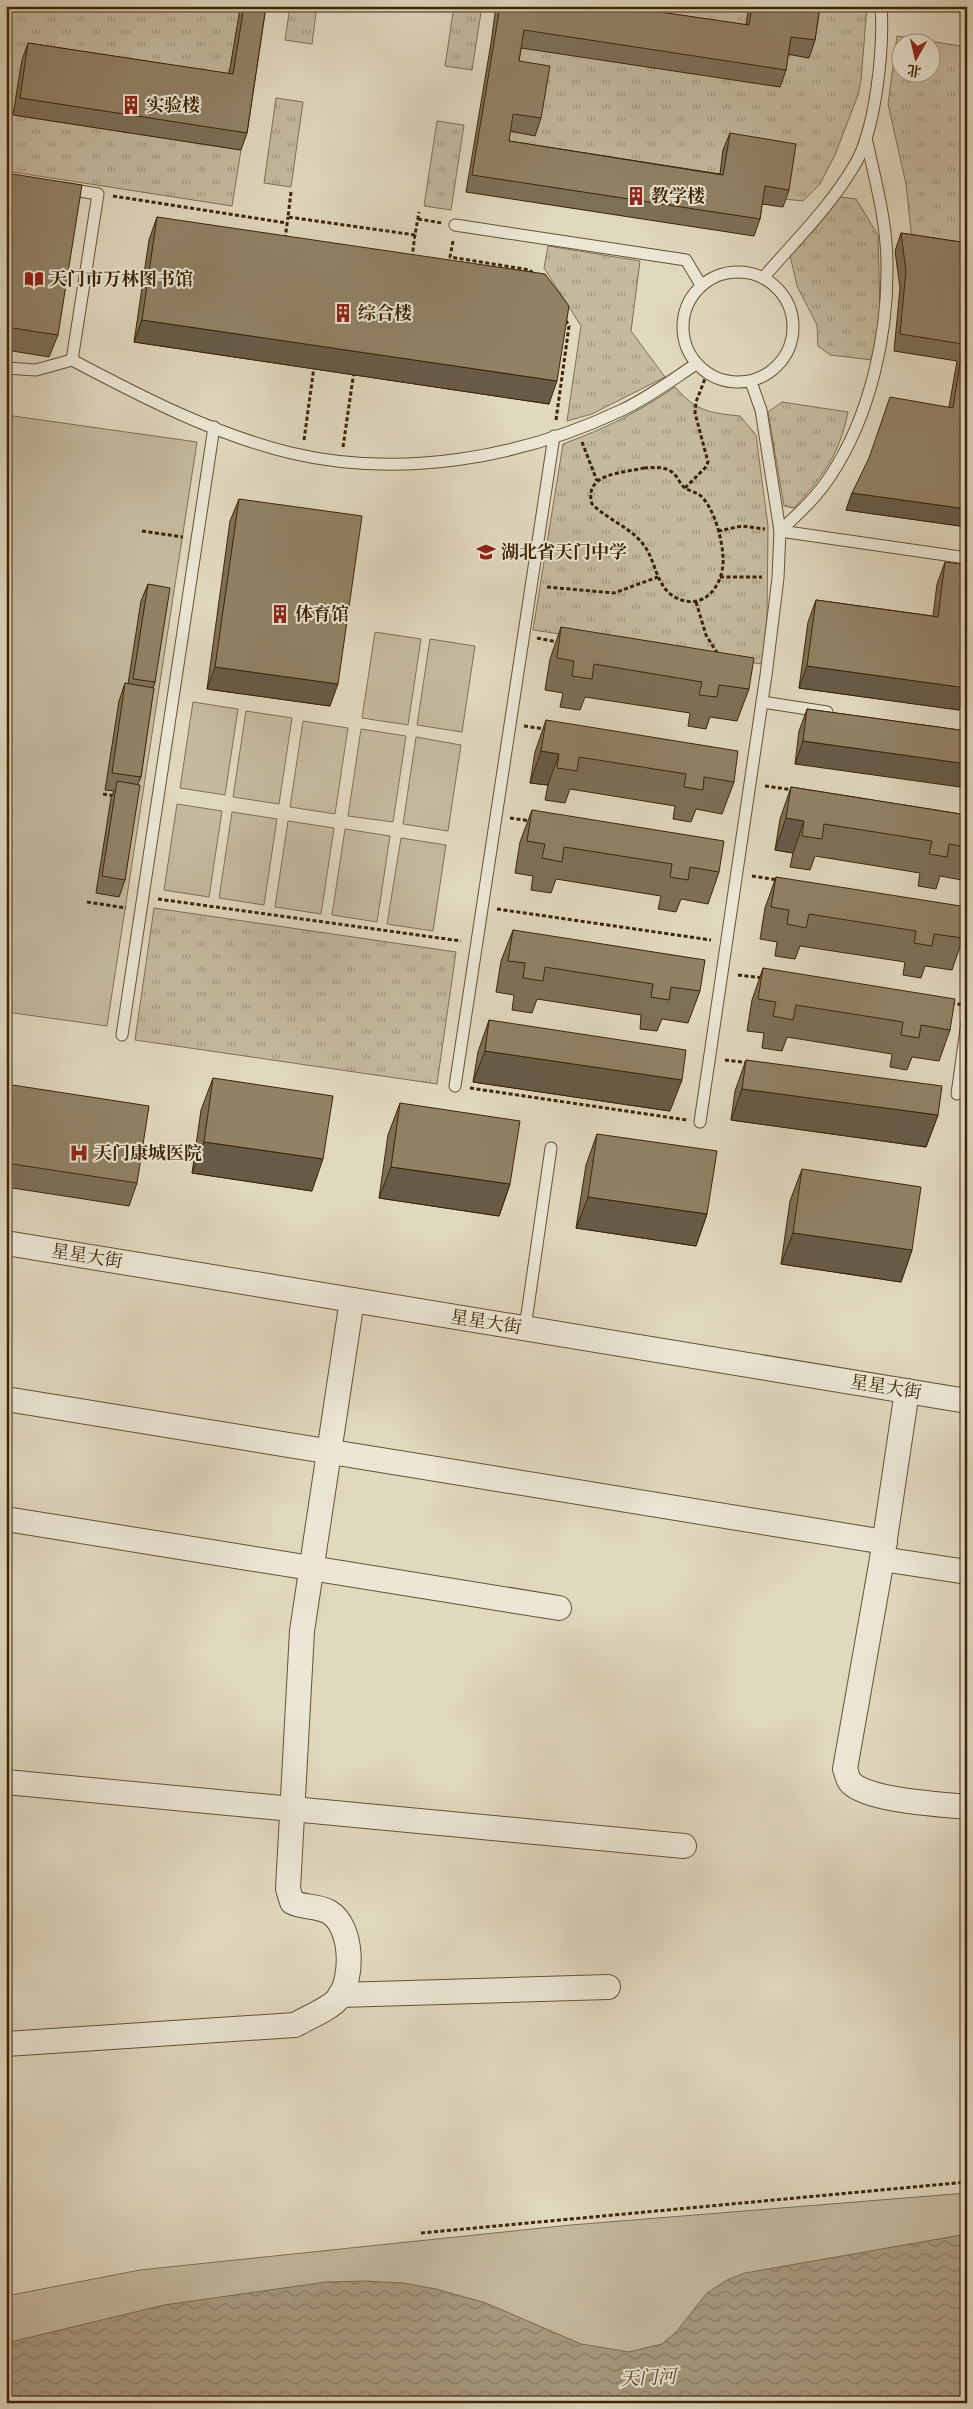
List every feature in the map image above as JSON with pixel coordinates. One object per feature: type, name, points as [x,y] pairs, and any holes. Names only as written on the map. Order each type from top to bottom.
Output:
[{"type":"street","name":"星星大街","points":[[6,1243],[967,1401]]},
{"type":"street","points":[[6,2044],[295,2024],[337,2000],[347,1984],[346,1936],[339,1920],[328,1911],[292,1902],[288,1889],[302,1631],[352,1300]]},
{"type":"street","points":[[907,1390],[884,1550],[846,1769],[849,1781],[862,1791],[877,1795],[967,1807]]},
{"type":"street","points":[[6,1399],[330,1452],[884,1550],[967,1572]]},
{"type":"street","points":[[6,1519],[559,1608]]},
{"type":"street","points":[[6,1782],[684,1846]]},
{"type":"street","points":[[340,1995],[608,1987]]},
{"type":"lane","points":[[763,278],[838,191],[856,164],[866,138],[878,71],[882,23],[881,6]]},
{"type":"lane","points":[[780,532],[830,477],[844,454],[858,423],[880,344],[886,304],[887,264],[884,224],[866,138]]},
{"type":"lane","points":[[52,186],[98,194],[72,360]]},
{"type":"lane","points":[[455,225],[686,260],[701,285]]},
{"type":"lane","points":[[729,272],[744,272],[763,278],[775,286],[787,301],[793,319],[793,338],[786,356],[776,368],[750,382],[735,383],[720,380],[707,374],[696,364],[686,349],[682,332],[690,298],[701,285],[714,277],[729,272]]},
{"type":"lane","points":[[6,368],[36,370],[72,360],[151,401],[214,428],[262,444],[302,455],[341,461],[395,464],[489,455],[554,436],[623,410],[696,364]]},
{"type":"lane","points":[[700,1122],[762,702],[778,578],[780,532],[761,410],[750,382]]},
{"type":"lane","points":[[122,1035],[214,428]]},
{"type":"lane","points":[[455,1086],[554,436]]},
{"type":"lane","points":[[780,532],[967,558]]},
{"type":"lane","points":[[762,702],[840,714]]},
{"type":"lane","points":[[957,1094],[967,1022]]},
{"type":"lane","points":[[525,1328],[551,1148]]},
{"type":"path","points":[[285,240],[292,192]]},
{"type":"path","points":[[98,194],[287,223]]},
{"type":"path","points":[[411,263],[419,212]]},
{"type":"path","points":[[288,217],[415,234]]},
{"type":"path","points":[[418,219],[455,225],[450,257],[530,270],[535,278]]},
{"type":"path","points":[[554,436],[569,326],[564,318]]},
{"type":"path","points":[[302,455],[316,358]]},
{"type":"path","points":[[341,461],[355,364]]},
{"type":"path","points":[[685,488],[705,468],[708,462],[695,413],[696,402],[707,374]]},
{"type":"path","points":[[576,428],[596,481]]},
{"type":"path","points":[[657,467],[670,470],[685,488],[701,495],[706,502],[718,531],[724,559],[720,577],[714,591],[706,598],[696,602],[674,596],[666,590],[658,577],[654,560],[644,545],[634,534],[592,504],[590,497],[596,481],[603,477],[657,467]]},
{"type":"path","points":[[718,531],[742,526],[780,532]]},
{"type":"path","points":[[142,531],[198,539]]},
{"type":"path","points":[[532,585],[614,593],[658,577]]},
{"type":"path","points":[[720,577],[778,578]]},
{"type":"path","points":[[696,602],[706,635],[724,662]]},
{"type":"path","points":[[524,636],[563,642]]},
{"type":"path","points":[[510,724],[549,729]]},
{"type":"path","points":[[750,784],[799,791]]},
{"type":"path","points":[[103,794],[121,797]]},
{"type":"path","points":[[496,816],[535,822]]},
{"type":"path","points":[[737,874],[785,881]]},
{"type":"path","points":[[143,897],[477,943]]},
{"type":"path","points":[[87,902],[141,910]]},
{"type":"path","points":[[482,907],[726,942]]},
{"type":"path","points":[[722,973],[771,979]]},
{"type":"path","points":[[947,1003],[967,1006]]},
{"type":"path","points":[[710,1058],[759,1065]]},
{"type":"path","points":[[455,1086],[700,1122]]},
{"type":"path","points":[[421,2233],[967,2182]]},
{"type":"green space","points":[[6,6],[224,6],[240,9],[227,91],[22,60],[13,115],[241,150],[232,206],[6,171]]},
{"type":"green space","points":[[290,6],[317,6],[312,44],[285,40]]},
{"type":"green space","points":[[454,6],[482,6],[472,70],[445,66]]},
{"type":"green space","points":[[527,6],[749,6],[743,43]]},
{"type":"green space","points":[[782,6],[867,6],[861,81],[858,95],[835,155],[820,184],[803,201],[717,192],[502,159],[507,131],[535,135],[513,78],[518,48],[785,54],[808,58]]},
{"type":"green space","points":[[940,43],[967,47],[967,248],[912,240],[906,184],[888,104],[891,82],[940,82]]},
{"type":"green space","points":[[276,98],[303,102],[291,187],[264,183]]},
{"type":"green space","points":[[437,121],[464,125],[451,210],[424,206]]},
{"type":"green space","points":[[840,197],[856,199],[878,235],[880,312],[872,360],[830,355],[818,346],[817,325],[797,286],[790,255]]},
{"type":"green space","points":[[548,246],[640,261],[631,331],[665,377],[592,414],[567,421],[581,326],[544,268]]},
{"type":"green space","points":[[675,387],[697,406],[711,412],[740,416],[756,435],[768,526],[767,619],[762,664],[533,630],[563,444],[621,419],[648,405]]},
{"type":"green space","points":[[782,402],[848,412],[845,427],[829,464],[794,508],[784,506],[768,412]]},
{"type":"green space","points":[[6,415],[197,442],[107,1026],[6,1012]]},
{"type":"green space","points":[[375,632],[421,639],[408,725],[362,718]]},
{"type":"green space","points":[[430,639],[475,646],[462,732],[417,725]]},
{"type":"green space","points":[[193,702],[238,709],[225,795],[180,788]]},
{"type":"green space","points":[[246,711],[292,718],[279,804],[233,797]]},
{"type":"green space","points":[[303,721],[348,728],[335,814],[290,807]]},
{"type":"green space","points":[[361,729],[406,736],[393,822],[348,816]]},
{"type":"green space","points":[[416,737],[461,745],[448,831],[403,824]]},
{"type":"green space","points":[[177,804],[222,811],[209,897],[164,890]]},
{"type":"green space","points":[[232,812],[277,819],[264,905],[219,898]]},
{"type":"green space","points":[[288,821],[334,828],[321,914],[275,907]]},
{"type":"green space","points":[[345,829],[390,836],[377,922],[332,915]]},
{"type":"green space","points":[[401,838],[446,845],[433,931],[387,924]]},
{"type":"green space","points":[[154,908],[456,952],[437,1084],[135,1040]]},
{"type":"green space","points":[[967,2193],[967,2403],[6,2403],[6,2296],[140,2270],[571,2225]]},
{"type":"water","name":"天门河","points":[[967,2234],[967,2403],[6,2403],[6,2343],[164,2305],[326,2282],[366,2281],[403,2283],[436,2289],[486,2303],[581,2344],[629,2352],[662,2344],[676,2332],[707,2293],[727,2280],[745,2273]]},
{"type":"building","points":[[244,6],[266,6],[247,133],[20,98],[28,43],[233,74]]},
{"type":"building","points":[[500,6],[619,6],[749,25],[752,6],[820,6],[815,40],[791,37],[786,70],[524,30],[519,61],[550,66],[541,118],[513,114],[509,141],[723,175],[730,133],[796,144],[789,190],[765,186],[760,219],[472,175]]},
{"type":"building","name":"天门市万林图书馆","points":[[6,173],[82,185],[58,335],[6,327]]},
{"type":"building","name":"综合楼","points":[[157,217],[545,274],[569,306],[557,381],[142,320]]},
{"type":"building","points":[[901,233],[967,243],[967,509],[852,493],[869,458],[890,397],[953,408],[963,344],[900,334],[906,271]]},
{"type":"building","name":"体育馆","points":[[239,499],[362,516],[338,684],[215,667]]},
{"type":"building","points":[[945,562],[967,565],[967,688],[807,666],[816,600],[938,617]]},
{"type":"building","points":[[148,584],[170,588],[155,682],[133,679]]},
{"type":"building","points":[[561,627],[754,658],[749,689],[719,685],[717,697],[699,695],[702,682],[594,664],[592,679],[572,676],[574,661],[557,658]]},
{"type":"building","points":[[125,683],[154,688],[141,777],[112,773]]},
{"type":"building","points":[[807,709],[967,731],[967,764],[803,741]]},
{"type":"building","points":[[546,720],[738,751],[734,782],[704,777],[703,790],[684,787],[686,774],[579,757],[577,771],[557,768],[559,754],[541,751]]},
{"type":"building","points":[[117,781],[140,785],[125,880],[102,876]]},
{"type":"building","points":[[791,787],[967,815],[967,847],[949,844],[947,857],[929,854],[932,841],[824,824],[822,839],[802,836],[804,821],[786,818]]},
{"type":"building","points":[[532,810],[724,841],[719,872],[690,867],[688,880],[670,877],[672,864],[564,847],[562,862],[542,858],[545,844],[527,841]]},
{"type":"building","points":[[776,877],[967,907],[963,938],[934,934],[932,946],[914,943],[916,931],[809,914],[806,928],[787,924],[789,910],[771,907]]},
{"type":"building","points":[[513,930],[705,960],[700,991],[671,987],[669,1000],[651,997],[653,984],[545,967],[543,981],[523,978],[525,963],[508,961]]},
{"type":"building","points":[[763,968],[955,999],[950,1030],[921,1025],[919,1038],[901,1035],[903,1022],[796,1005],[793,1020],[773,1016],[776,1002],[758,999]]},
{"type":"building","points":[[489,1020],[686,1050],[682,1080],[485,1051]]},
{"type":"building","points":[[746,1060],[942,1086],[938,1115],[742,1089]]},
{"type":"building","points":[[213,1078],[333,1096],[323,1159],[204,1142]]},
{"type":"building","points":[[6,1084],[149,1106],[137,1183],[6,1163]]},
{"type":"building","points":[[400,1103],[520,1121],[510,1184],[391,1167]]},
{"type":"building","points":[[597,1134],[717,1151],[707,1214],[588,1197]]},
{"type":"building","points":[[802,1169],[921,1187],[912,1250],[793,1233]]},
{"type":"place","name":"实验楼","points":[[131,105]]},
{"type":"place","name":"教学楼","points":[[636,196]]},
{"type":"place","name":"天门市万林图书馆","points":[[34,279]]},
{"type":"place","name":"综合楼","points":[[343,313]]},
{"type":"place","name":"湖北省天门中学","points":[[486,552]]},
{"type":"place","name":"体育馆","points":[[280,614]]},
{"type":"place","name":"天门康城医院","points":[[79,1153]]}]
